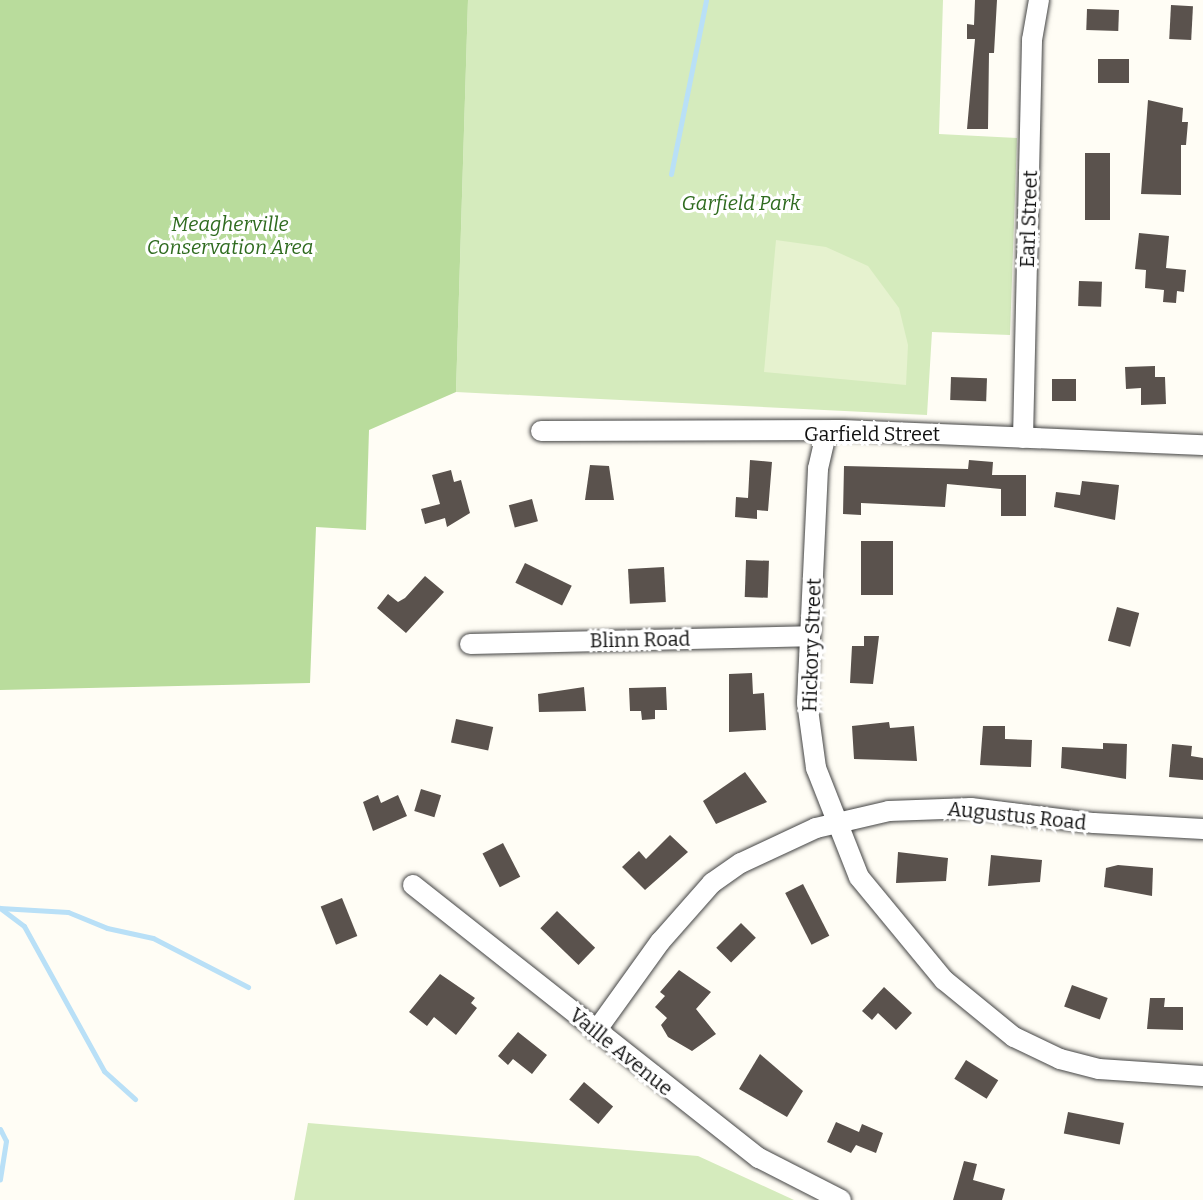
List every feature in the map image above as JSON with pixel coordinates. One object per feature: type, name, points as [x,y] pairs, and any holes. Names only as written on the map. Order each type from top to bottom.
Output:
[{"type":"street","name":"Earl Street","points":[[1023,438],[1032,40],[1039,0]]},
{"type":"street","name":"Garfield Street","points":[[541,431],[1023,438],[1203,446]]},
{"type":"street","name":"Hickory Street","points":[[826,434],[818,470],[810,636],[810,724],[816,768],[835,823],[859,877],[909,945],[974,1008],[1060,1059],[1150,1076],[1203,1076]]},
{"type":"street","name":"Blinn Road","points":[[470,644],[810,636]]},
{"type":"street","name":"Augustus Road","points":[[596,1031],[660,942],[712,883],[741,863],[835,823],[889,811],[971,808],[1094,823],[1203,829]]},
{"type":"street","name":"Vaille Avenue","points":[[413,885],[759,1158],[842,1200]]},
{"type":"green space","name":"Meagherville Conservation Area","points":[[0,0],[468,0],[456,392],[369,430],[366,530],[316,527],[310,683],[0,690]]},
{"type":"green space","name":"Garfield Park","points":[[468,0],[943,0],[939,134],[1017,138],[1010,335],[932,332],[927,415],[456,392]]},
{"type":"green space","points":[[776,240],[826,247],[868,266],[899,308],[908,345],[906,385],[764,372]]},
{"type":"green space","points":[[308,1123],[698,1156],[794,1200],[294,1200]]},
{"type":"building","points":[[975,0],[997,0],[994,53],[989,53],[988,129],[967,129],[975,39],[967,39],[967,24],[974,25]]},
{"type":"building","points":[[1171,5],[1193,6],[1191,40],[1169,39]]},
{"type":"building","points":[[1087,9],[1119,10],[1118,31],[1086,30]]},
{"type":"building","points":[[1098,59],[1129,59],[1129,83],[1098,83]]},
{"type":"building","points":[[1148,100],[1183,108],[1182,122],[1188,122],[1186,145],[1181,145],[1181,195],[1141,194]]},
{"type":"building","points":[[1085,153],[1110,153],[1110,220],[1085,220]]},
{"type":"building","points":[[1139,233],[1169,236],[1166,268],[1186,270],[1184,292],[1177,291],[1176,303],[1163,302],[1164,290],[1145,288],[1146,270],[1135,269]]},
{"type":"building","points":[[1079,281],[1102,282],[1101,307],[1078,306]]},
{"type":"building","points":[[1155,366],[1155,377],[1165,377],[1166,404],[1141,405],[1141,388],[1126,389],[1125,367]]},
{"type":"building","points":[[951,377],[987,378],[986,401],[950,400]]},
{"type":"building","points":[[1052,379],[1076,379],[1076,401],[1052,401]]},
{"type":"building","points":[[750,460],[772,462],[768,511],[757,510],[757,519],[735,517],[736,497],[748,498]]},
{"type":"building","points":[[969,460],[993,462],[992,475],[1026,475],[1026,516],[1001,516],[1001,489],[947,484],[945,507],[861,503],[861,515],[843,514],[844,466],[968,469]]},
{"type":"building","points":[[590,465],[609,466],[614,500],[585,500]]},
{"type":"building","points":[[451,470],[454,482],[461,480],[470,513],[447,527],[445,518],[425,524],[421,509],[440,504],[432,475]]},
{"type":"building","points":[[1082,481],[1119,485],[1115,520],[1054,507],[1056,492],[1080,495]]},
{"type":"building","points":[[532,499],[538,521],[515,527],[509,505]]},
{"type":"building","points":[[861,541],[893,541],[893,595],[861,595]]},
{"type":"building","points":[[746,560],[769,561],[768,598],[745,597]]},
{"type":"building","points":[[525,563],[572,586],[562,606],[515,583]]},
{"type":"building","points":[[664,567],[666,602],[630,604],[628,569]]},
{"type":"building","points":[[425,576],[444,592],[406,633],[377,608],[388,594],[398,602],[405,598]]},
{"type":"building","points":[[1117,607],[1139,613],[1130,647],[1108,641]]},
{"type":"building","points":[[864,636],[879,636],[873,684],[850,683],[852,646],[864,646]]},
{"type":"building","points":[[752,673],[753,694],[764,693],[766,730],[729,732],[729,674]]},
{"type":"building","points":[[584,687],[586,711],[539,712],[538,694]]},
{"type":"building","points":[[666,687],[667,710],[655,710],[655,719],[642,720],[641,711],[630,711],[629,688]]},
{"type":"building","points":[[456,719],[493,727],[488,750],[451,742]]},
{"type":"building","points":[[889,722],[890,728],[914,726],[917,761],[854,759],[852,726]]},
{"type":"building","points":[[983,726],[1005,726],[1005,739],[1032,740],[1031,767],[980,765]]},
{"type":"building","points":[[1103,743],[1127,744],[1126,779],[1061,768],[1062,747],[1103,749]]},
{"type":"building","points":[[1172,744],[1192,746],[1191,756],[1203,758],[1203,780],[1169,777]]},
{"type":"building","points":[[745,772],[767,802],[716,824],[703,801]]},
{"type":"building","points":[[421,789],[441,795],[434,817],[414,811]]},
{"type":"building","points":[[378,795],[381,803],[398,795],[407,816],[373,831],[363,802]]},
{"type":"building","points":[[670,835],[688,852],[645,890],[622,867],[639,851],[646,859]]},
{"type":"building","points":[[503,843],[520,877],[500,887],[483,853]]},
{"type":"building","points":[[898,852],[948,858],[946,881],[896,883]]},
{"type":"building","points":[[991,855],[1042,860],[1040,882],[988,886]]},
{"type":"building","points":[[1118,865],[1153,868],[1152,896],[1104,887],[1106,868]]},
{"type":"building","points":[[803,884],[829,936],[812,945],[785,893]]},
{"type":"building","points":[[342,898],[357,936],[336,945],[321,907]]},
{"type":"building","points":[[557,911],[595,948],[578,965],[540,928]]},
{"type":"building","points":[[741,923],[756,938],[731,963],[716,948]]},
{"type":"building","points":[[679,970],[711,992],[696,1009],[716,1034],[692,1051],[668,1037],[661,1025],[667,1018],[655,1007],[665,996],[660,992]]},
{"type":"building","points":[[440,974],[475,998],[471,1003],[477,1008],[456,1035],[434,1017],[427,1026],[409,1012]]},
{"type":"building","points":[[1072,985],[1108,998],[1100,1020],[1064,1007]]},
{"type":"building","points":[[884,987],[912,1013],[896,1030],[878,1013],[872,1020],[862,1011]]},
{"type":"building","points":[[1150,998],[1165,998],[1164,1007],[1183,1007],[1183,1030],[1147,1029]]},
{"type":"building","points":[[518,1032],[547,1055],[532,1074],[513,1059],[508,1065],[498,1056]]},
{"type":"building","points":[[760,1054],[803,1091],[787,1117],[739,1089]]},
{"type":"building","points":[[966,1060],[998,1080],[987,1099],[954,1079]]},
{"type":"building","points":[[584,1082],[613,1106],[598,1124],[569,1100]]},
{"type":"building","points":[[1068,1112],[1124,1123],[1120,1144],[1064,1134]]},
{"type":"building","points":[[836,1122],[859,1132],[862,1124],[883,1133],[876,1153],[856,1145],[851,1153],[827,1142]]},
{"type":"building","points":[[964,1161],[977,1164],[973,1180],[1005,1189],[1002,1200],[953,1200]]},
{"type":"waterway","points":[[671,174],[706,0]]},
{"type":"waterway","points":[[0,908],[68,912],[107,928],[153,938],[248,987]]},
{"type":"waterway","points":[[0,908],[24,926],[104,1071],[135,1099]]},
{"type":"waterway","points":[[0,1129],[6,1141],[0,1180]]}]
